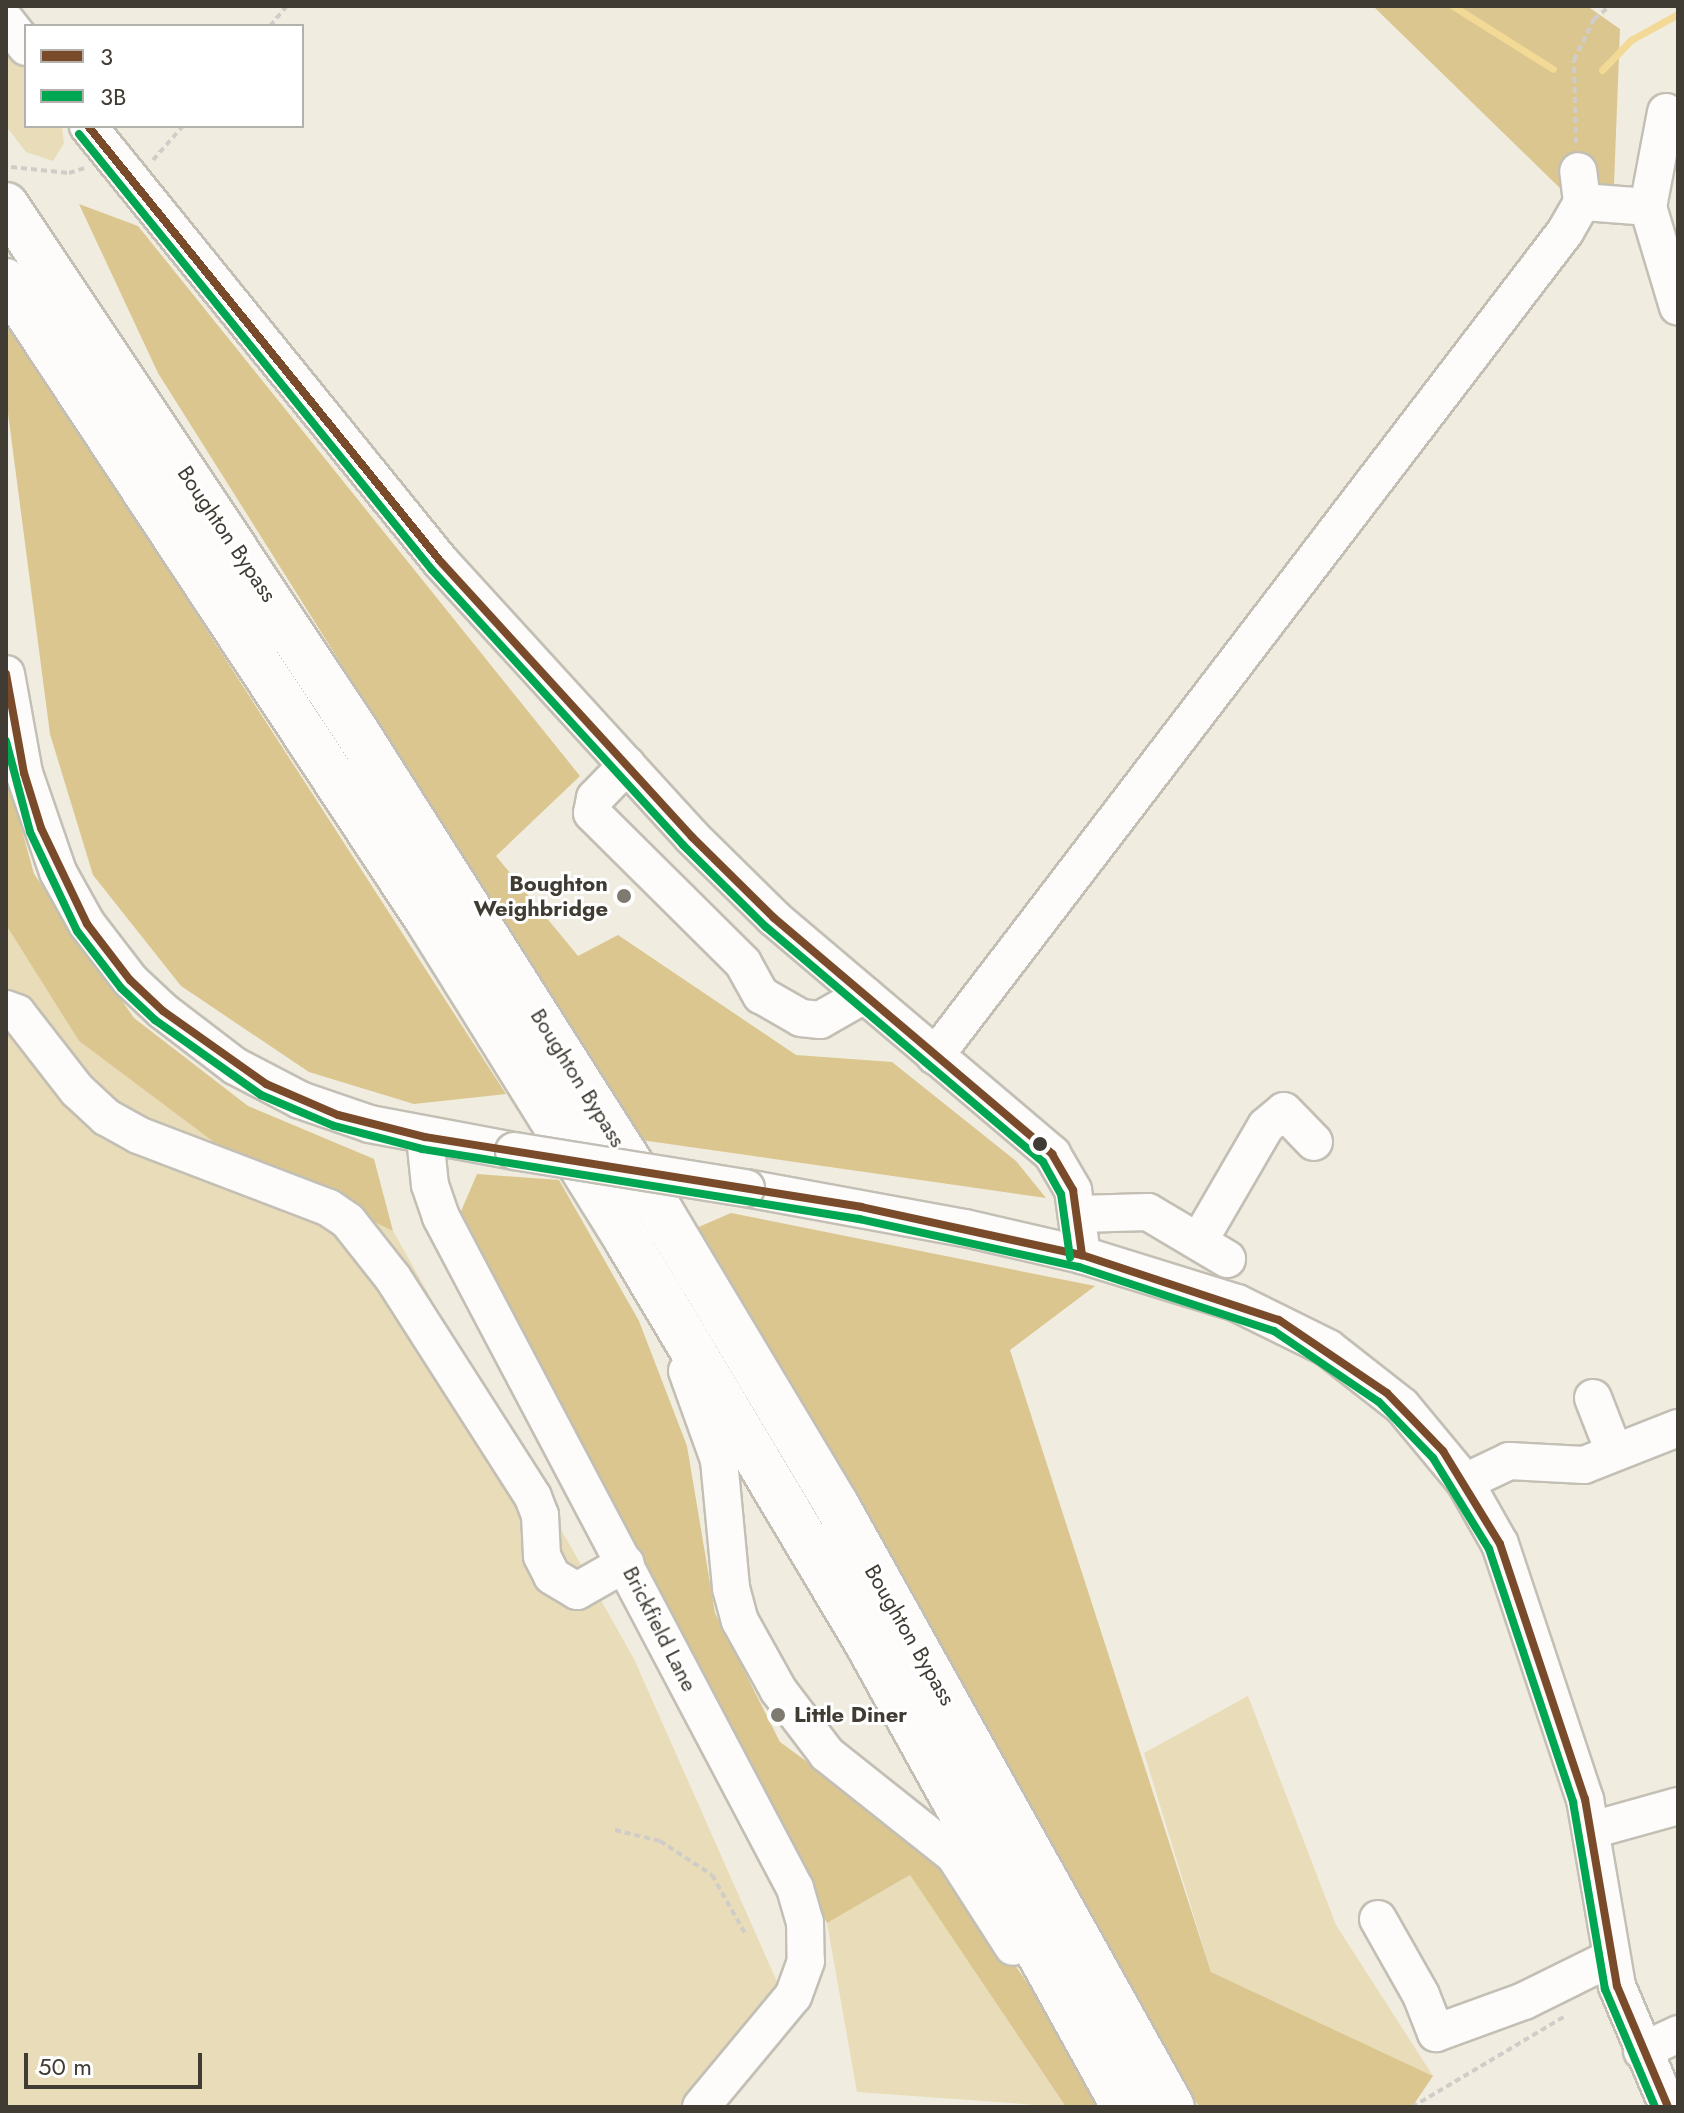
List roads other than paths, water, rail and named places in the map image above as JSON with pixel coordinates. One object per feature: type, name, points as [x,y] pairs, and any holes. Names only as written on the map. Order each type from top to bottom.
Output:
[{"type":"highway","name":"Boughton Bypass","points":[[6,205],[353,726],[660,1210],[896,1610],[1172,2107]]},
{"type":"highway","name":"Boughton Bypass","points":[[6,281],[421,909],[628,1242],[880,1666],[1124,2107]]},
{"type":"street","points":[[6,21],[24,44]]},
{"type":"street","points":[[1666,112],[1648,207],[1678,307]]},
{"type":"street","points":[[90,128],[441,562],[627,765],[774,918],[1052,1154],[1068,1176],[1079,1214],[1082,1255]]},
{"type":"street","points":[[935,1056],[1580,187],[1648,207]]},
{"type":"street","points":[[6,674],[24,773],[58,872],[87,924],[130,980],[187,1032],[266,1084],[338,1115],[425,1137],[906,1216],[1082,1255],[1237,1303],[1301,1331],[1387,1393],[1465,1482],[1500,1544],[1592,1830],[1609,1959],[1642,2051],[1656,2101]]},
{"type":"street","points":[[627,765],[595,798],[592,813],[743,963],[761,995],[801,1018],[820,1020],[864,995]]},
{"type":"street","points":[[6,1009],[17,1013],[77,1090],[106,1117],[138,1135],[329,1208],[348,1221],[393,1278],[533,1497],[540,1515],[542,1556],[552,1576],[577,1591],[626,1563]]},
{"type":"street","points":[[1079,1214],[1142,1210],[1213,1250],[1266,1126],[1284,1111],[1314,1142]]},
{"type":"street","name":"Brickfield Lane","points":[[425,1137],[430,1185],[441,1217],[795,1888],[805,1922],[806,1961],[793,1996],[701,2107]]},
{"type":"street","points":[[628,1242],[711,1431],[723,1487],[731,1588],[740,1621],[779,1691],[827,1754],[954,1855],[1022,1961],[1093,2049]]},
{"type":"street","points":[[1593,1398],[1614,1452]]},
{"type":"street","points":[[1465,1482],[1509,1461],[1584,1465],[1678,1428]]},
{"type":"street","points":[[1592,1830],[1678,1806]]},
{"type":"street","points":[[1378,1919],[1421,1995],[1436,2033],[1524,2001],[1609,1959]]},
{"type":"street","points":[[1642,2051],[1678,2034]]},
{"type":"waterway","points":[[1453,6],[1553,69]]},
{"type":"waterway","points":[[1602,70],[1631,40],[1678,14]]},
{"type":"place","name":"Boughton Weighbridge","points":[[624,896]]},
{"type":"place","name":"Little Diner","points":[[778,1715]]}]
